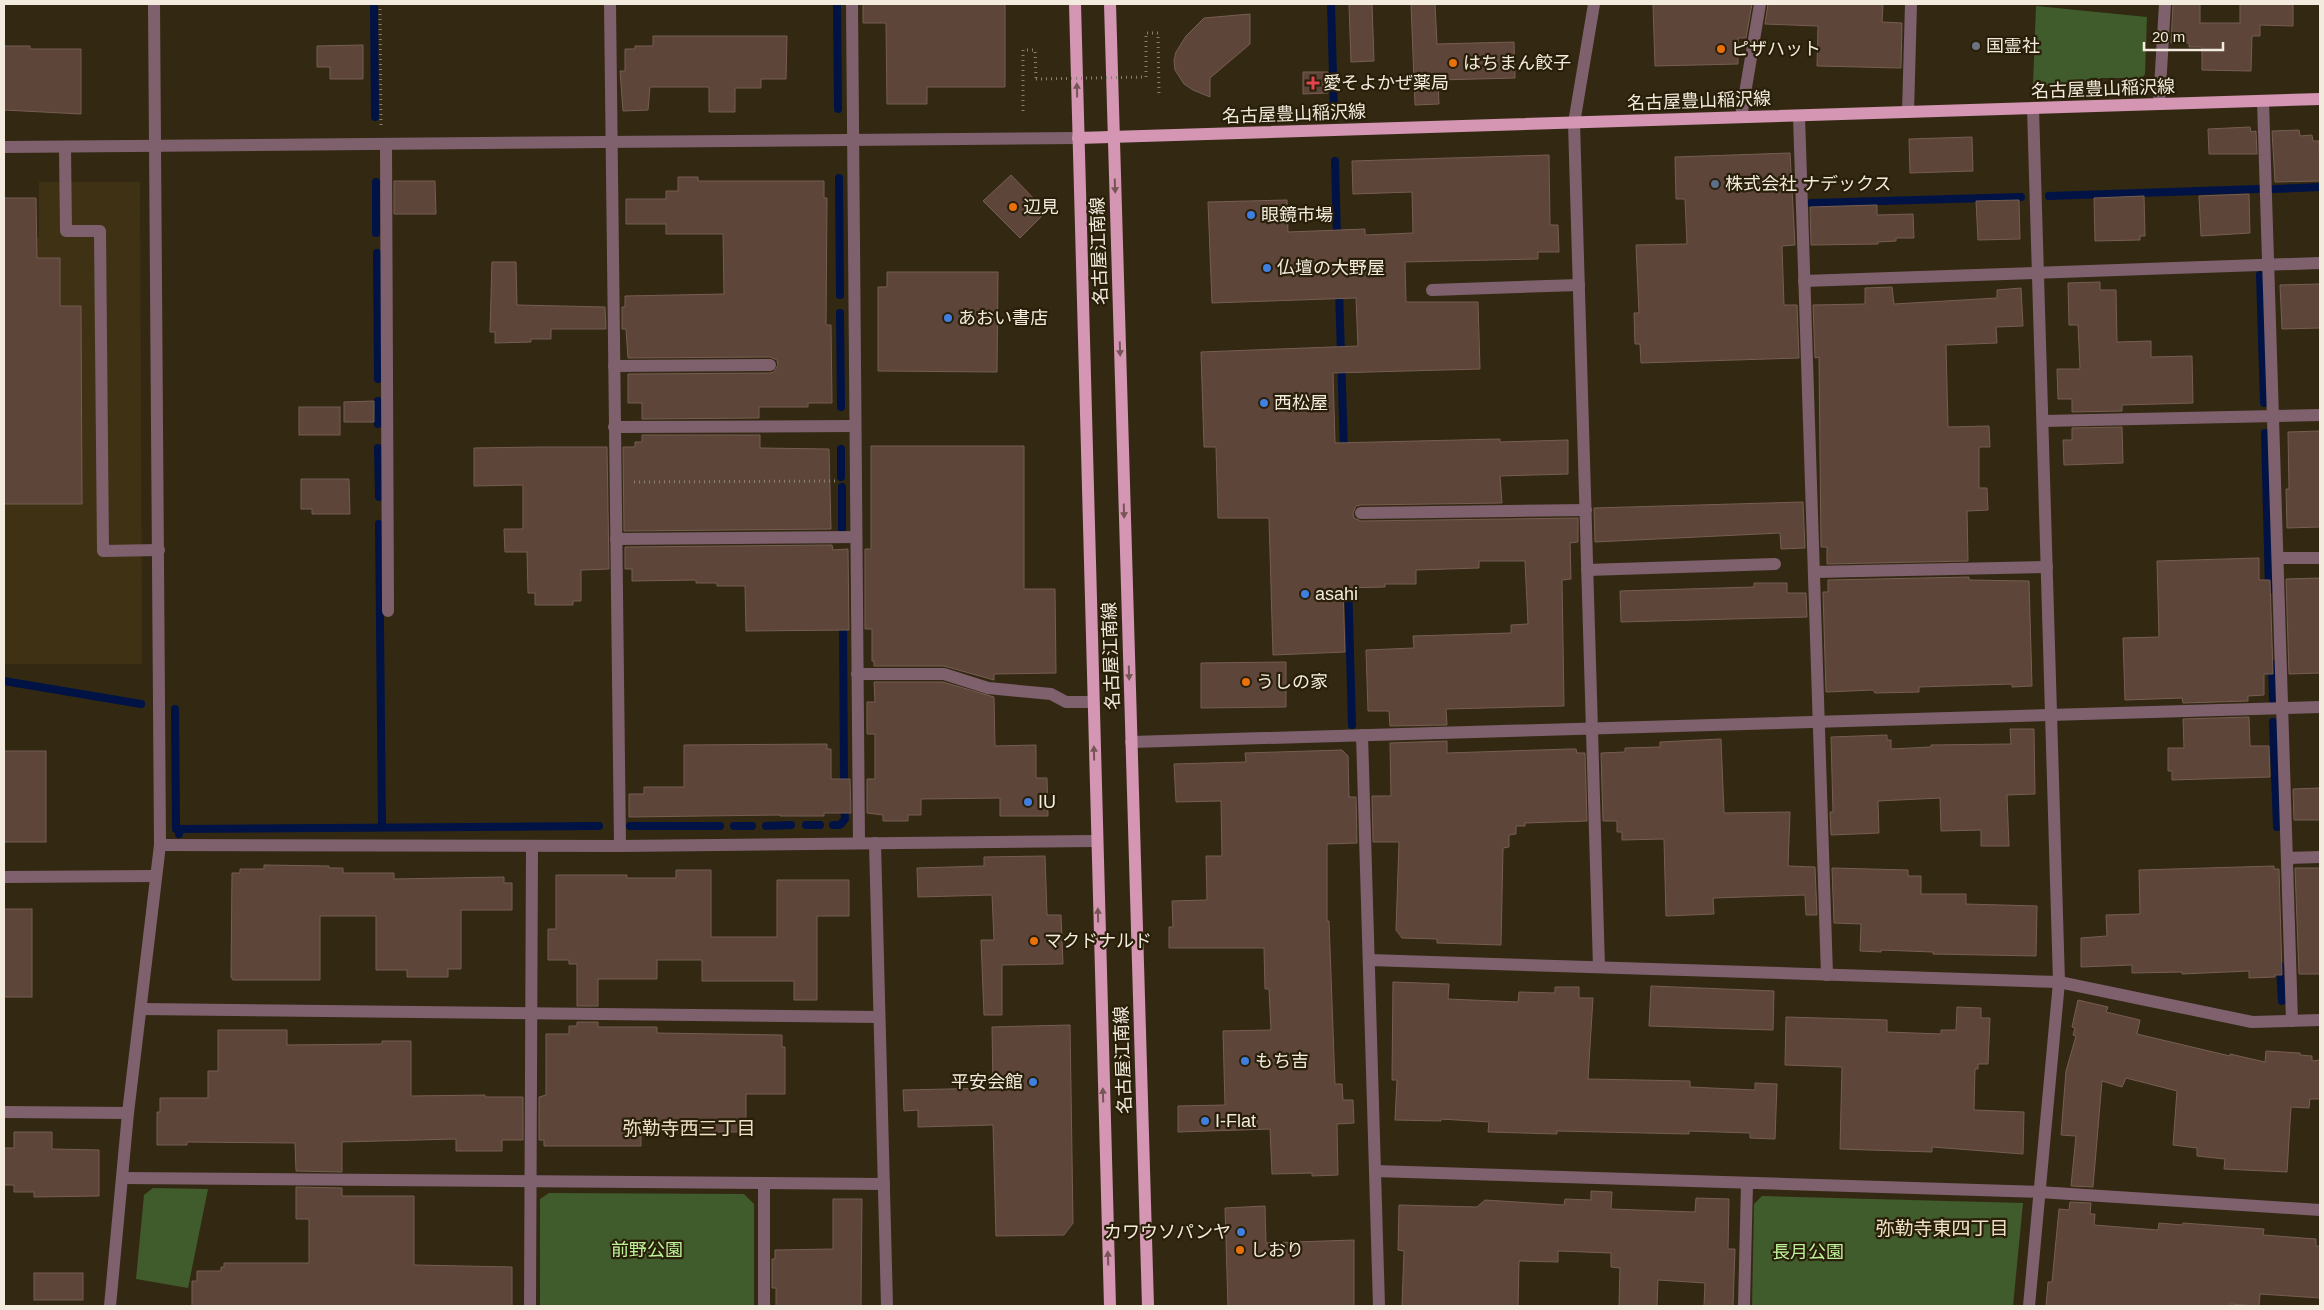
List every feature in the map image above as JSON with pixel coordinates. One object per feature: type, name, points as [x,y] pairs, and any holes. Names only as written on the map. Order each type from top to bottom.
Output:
[{"type":"main road","name":"名古屋江南線","points":[[1075,4],[1110,1306]]},
{"type":"main road","name":"名古屋江南線","points":[[1110,4],[1148,1306]]},
{"type":"main road","name":"名古屋豊山稲沢線","points":[[1078,138],[2320,99]]},
{"type":"street","points":[[110,1306],[128,1113],[141,1009],[154,876],[160,845],[154,4]]},
{"type":"street","points":[[610,4],[620,846]]},
{"type":"street","points":[[852,4],[859,843]]},
{"type":"street","points":[[1594,4],[1574,123],[1599,968]]},
{"type":"street","points":[[1741,118],[1760,4]]},
{"type":"street","points":[[1908,112],[1911,4]]},
{"type":"street","points":[[2159,104],[2165,4]]},
{"type":"street","points":[[2263,101],[2292,1021]]},
{"type":"street","points":[[2029,1306],[2060,982],[2033,108]]},
{"type":"street","points":[[1799,116],[1827,975]]},
{"type":"street","points":[[4,147],[1078,138]]},
{"type":"street","points":[[383,144],[388,610]]},
{"type":"street","points":[[65,147],[66,232],[100,231],[104,551],[159,550]]},
{"type":"street","points":[[1804,281],[2320,263]]},
{"type":"street","points":[[1432,290],[1579,286]]},
{"type":"street","points":[[614,366],[770,365]]},
{"type":"street","points":[[2043,421],[2320,415]]},
{"type":"street","points":[[614,427],[855,426]]},
{"type":"street","points":[[1361,513],[1586,510]]},
{"type":"street","points":[[616,539],[856,537]]},
{"type":"street","points":[[2278,558],[2320,558]]},
{"type":"street","points":[[1588,570],[1775,564]]},
{"type":"street","points":[[1814,572],[2047,567]]},
{"type":"street","points":[[857,674],[944,674],[988,688],[1051,694],[1066,702],[1093,702]]},
{"type":"street","points":[[1131,742],[2320,707]]},
{"type":"street","points":[[1362,735],[1379,1306]]},
{"type":"street","points":[[160,845],[620,846],[1096,841]]},
{"type":"street","points":[[875,843],[887,1306]]},
{"type":"street","points":[[530,1306],[532,846]]},
{"type":"street","points":[[2287,858],[2320,857]]},
{"type":"street","points":[[4,877],[154,876]]},
{"type":"street","points":[[1369,960],[2060,982],[2252,1022],[2320,1020]]},
{"type":"street","points":[[141,1009],[879,1017]]},
{"type":"street","points":[[4,1112],[128,1113]]},
{"type":"street","points":[[1375,1171],[2040,1192],[2320,1210]]},
{"type":"street","points":[[123,1178],[884,1184]]},
{"type":"street","points":[[764,1183],[764,1306]]},
{"type":"street","points":[[1744,1306],[1747,1183]]},
{"type":"path","points":[[380,4],[383,144]]},
{"type":"path","points":[[1024,111],[1023,50],[1035,50],[1036,79],[1146,77],[1146,33],[1158,33],[1159,95]]},
{"type":"path","points":[[615,483],[856,480]]},
{"type":"shaded area","points":[[39,182],[140,182],[142,664],[4,664],[4,238],[39,237]]},
{"type":"green space","points":[[2036,6],[2147,17],[2145,74],[2142,78],[2100,78],[2099,85],[2033,85]]},
{"type":"green space","points":[[153,1188],[208,1189],[188,1288],[136,1279],[144,1195]]},
{"type":"green space","name":"前野公園","points":[[549,1193],[744,1194],[754,1204],[754,1306],[540,1306],[540,1199]]},
{"type":"green space","name":"長月公園","points":[[1762,1196],[2023,1203],[2013,1306],[1752,1306],[1754,1204]]},
{"type":"building","points":[[863,4],[1005,4],[1005,87],[927,87],[927,104],[887,104],[886,23],[863,23]]},
{"type":"building","points":[[1349,4],[1372,4],[1374,61],[1351,62]]},
{"type":"building","points":[[1411,4],[1435,4],[1437,44],[1514,42],[1515,78],[1438,80],[1439,104],[1415,105]]},
{"type":"building","points":[[1653,4],[1752,4],[1746,38],[1738,38],[1738,64],[1655,66]]},
{"type":"building","points":[[1768,4],[1883,4],[1882,22],[1902,23],[1901,68],[1817,66],[1818,26],[1765,24]]},
{"type":"building","points":[[2173,4],[2200,4],[2200,23],[2240,23],[2240,4],[2293,4],[2293,26],[2260,25],[2260,36],[2252,36],[2251,71],[2202,70],[2202,47],[2189,47],[2189,43],[2171,43]]},
{"type":"building","points":[[1250,14],[1250,44],[1210,78],[1210,97],[1184,84],[1175,70],[1174,60],[1176,52],[1186,36],[1204,18]]},
{"type":"building","points":[[653,36],[787,36],[786,79],[761,79],[761,88],[735,88],[735,112],[709,112],[709,87],[650,87],[648,110],[623,111],[620,71],[625,71],[625,49],[635,49],[635,46],[653,46]]},
{"type":"building","points":[[363,45],[363,79],[330,79],[330,67],[317,67],[317,46]]},
{"type":"building","points":[[4,46],[30,46],[30,49],[81,49],[81,114],[4,110]]},
{"type":"building","points":[[1303,72],[1328,72],[1328,93],[1303,94]]},
{"type":"building","points":[[2250,127],[2251,132],[2256,131],[2257,154],[2209,154],[2208,129]]},
{"type":"building","points":[[2299,130],[2300,136],[2312,135],[2313,141],[2319,141],[2320,181],[2275,182],[2272,131]]},
{"type":"building","points":[[1972,137],[1973,171],[1910,173],[1909,139]]},
{"type":"building","points":[[1790,153],[1795,245],[1782,246],[1784,305],[1797,305],[1799,358],[1641,363],[1640,344],[1635,344],[1634,313],[1639,313],[1636,245],[1687,244],[1685,199],[1676,199],[1675,157]]},
{"type":"building","points":[[1549,155],[1550,225],[1558,225],[1559,252],[1538,252],[1538,259],[1405,262],[1406,302],[1478,302],[1480,369],[1333,373],[1335,443],[1500,439],[1500,442],[1568,440],[1568,474],[1500,476],[1502,503],[1361,505],[1356,506],[1353,513],[1354,518],[1361,521],[1578,518],[1578,542],[1570,543],[1571,579],[1562,580],[1564,706],[1446,709],[1447,725],[1390,726],[1389,711],[1368,711],[1366,650],[1414,648],[1413,636],[1511,633],[1511,625],[1528,624],[1525,561],[1479,561],[1479,568],[1416,570],[1416,584],[1385,584],[1385,587],[1343,588],[1345,652],[1273,655],[1269,518],[1218,518],[1216,447],[1204,447],[1201,352],[1358,346],[1356,298],[1212,303],[1208,202],[1287,200],[1288,232],[1365,229],[1365,235],[1413,233],[1412,192],[1353,194],[1352,161]]},
{"type":"building","points":[[1011,175],[1040,205],[1038,208],[1044,214],[1020,238],[983,201]]},
{"type":"building","points":[[678,177],[698,177],[698,181],[824,181],[824,198],[827,198],[826,325],[831,325],[832,403],[808,403],[808,407],[759,407],[759,418],[642,419],[642,403],[628,403],[628,374],[770,373],[774,372],[778,365],[777,360],[770,357],[628,358],[626,329],[622,329],[622,307],[625,307],[625,296],[724,294],[723,234],[666,234],[666,224],[626,224],[626,199],[666,199],[666,191],[678,191]]},
{"type":"building","points":[[394,181],[435,181],[436,214],[394,214]]},
{"type":"building","points":[[2249,194],[2250,233],[2201,236],[2199,196]]},
{"type":"building","points":[[2144,196],[2145,236],[2140,236],[2140,240],[2095,241],[2094,198]]},
{"type":"building","points":[[4,198],[36,198],[37,258],[60,258],[60,306],[81,306],[82,504],[4,504]]},
{"type":"building","points":[[2019,200],[2020,239],[1978,240],[1976,201]]},
{"type":"building","points":[[1877,205],[1877,215],[1913,214],[1914,238],[1896,238],[1896,241],[1878,242],[1878,244],[1811,245],[1810,207]]},
{"type":"building","points":[[492,262],[516,262],[517,305],[605,307],[606,329],[551,329],[551,339],[531,339],[531,342],[495,343],[495,332],[490,332]]},
{"type":"building","points":[[887,272],[998,272],[997,372],[878,371],[878,287],[887,287]]},
{"type":"building","points":[[2100,282],[2100,290],[2116,290],[2117,342],[2151,341],[2151,357],[2192,356],[2193,403],[2122,405],[2122,411],[2072,412],[2072,399],[2058,399],[2057,369],[2080,369],[2078,325],[2069,325],[2068,283]]},
{"type":"building","points":[[2320,284],[2320,328],[2282,329],[2280,285]]},
{"type":"building","points":[[1892,287],[1894,304],[1997,298],[1997,290],[2021,288],[2023,326],[1996,327],[1997,343],[1946,345],[1948,427],[1989,426],[1990,447],[1979,447],[1979,488],[1987,488],[1988,510],[1967,511],[1968,561],[1827,564],[1827,547],[1821,547],[1819,357],[1815,358],[1813,305],[1865,304],[1865,288]]},
{"type":"building","points":[[374,401],[374,422],[344,422],[344,402]]},
{"type":"building","points":[[299,407],[340,407],[340,435],[299,435]]},
{"type":"building","points":[[2122,427],[2123,463],[2064,465],[2063,440],[2072,440],[2072,428]]},
{"type":"building","points":[[2320,431],[2320,527],[2287,528],[2286,489],[2289,489],[2288,432]]},
{"type":"building","points":[[642,435],[760,435],[760,448],[829,449],[831,529],[624,531],[623,447],[635,447],[635,442],[642,442]]},
{"type":"building","points":[[871,446],[1024,446],[1024,589],[1055,589],[1056,673],[994,674],[994,680],[944,666],[874,666],[874,661],[872,661],[872,629],[865,629],[865,549],[871,549]]},
{"type":"building","points":[[607,447],[609,569],[581,570],[581,601],[573,601],[573,605],[535,605],[535,593],[528,593],[527,552],[505,552],[504,529],[523,529],[523,485],[474,486],[474,448]]},
{"type":"building","points":[[301,479],[349,479],[350,514],[312,514],[312,509],[301,509]]},
{"type":"building","points":[[1803,502],[1805,548],[1781,549],[1780,533],[1595,542],[1594,508]]},
{"type":"building","points":[[832,545],[833,550],[848,549],[849,630],[746,631],[745,586],[717,586],[717,583],[696,583],[696,580],[632,581],[632,569],[625,569],[625,547]]},
{"type":"building","points":[[2259,558],[2259,580],[2270,580],[2273,674],[2264,674],[2264,695],[2248,696],[2248,701],[2183,703],[2182,698],[2125,700],[2123,638],[2159,637],[2157,561]]},
{"type":"building","points":[[1969,577],[1969,580],[2029,581],[2032,686],[2012,687],[2012,684],[1919,687],[1919,692],[1875,693],[1873,690],[1826,692],[1823,592],[1828,592],[1828,580]]},
{"type":"building","points":[[2320,578],[2320,673],[2289,674],[2286,579]]},
{"type":"building","points":[[1754,583],[1787,583],[1787,593],[1806,593],[1807,617],[1621,622],[1620,591],[1754,587]]},
{"type":"building","points":[[1286,662],[1286,707],[1201,708],[1201,663]]},
{"type":"building","points":[[874,682],[943,682],[994,697],[995,746],[1036,745],[1036,778],[1047,778],[1048,816],[1000,816],[1000,798],[921,799],[921,815],[908,815],[908,821],[883,821],[883,815],[867,813],[867,779],[875,779],[875,734],[867,734],[867,702],[875,702]]},
{"type":"building","points":[[2249,717],[2250,746],[2269,746],[2270,777],[2172,780],[2172,771],[2168,771],[2168,748],[2184,748],[2183,719]]},
{"type":"building","points":[[2010,729],[2034,729],[2035,794],[2007,795],[2009,846],[1981,846],[1981,830],[1941,831],[1940,798],[1878,801],[1879,833],[1831,835],[1830,812],[1833,812],[1831,737],[1887,735],[1887,740],[1891,740],[1891,749],[1931,747],[1931,745],[2011,744]]},
{"type":"building","points":[[1721,739],[1724,813],[1790,812],[1788,866],[1815,867],[1817,915],[1806,915],[1805,895],[1713,898],[1714,914],[1666,916],[1664,839],[1622,840],[1622,832],[1617,832],[1617,821],[1603,821],[1601,753],[1625,752],[1625,748],[1660,747],[1660,742]]},
{"type":"building","points":[[1447,741],[1447,753],[1576,749],[1577,753],[1585,753],[1587,821],[1525,823],[1525,826],[1516,826],[1516,834],[1509,835],[1509,847],[1503,848],[1501,945],[1437,943],[1437,939],[1402,938],[1396,930],[1399,842],[1373,842],[1372,796],[1391,796],[1390,743]]},
{"type":"building","points":[[827,744],[827,749],[831,749],[831,779],[850,779],[851,813],[824,813],[824,816],[629,817],[629,794],[644,794],[644,787],[684,787],[684,745]]},
{"type":"building","points":[[1342,750],[1348,756],[1349,797],[1356,797],[1357,843],[1327,844],[1327,921],[1329,921],[1335,1084],[1342,1084],[1343,1100],[1353,1100],[1354,1123],[1337,1124],[1338,1175],[1312,1176],[1312,1173],[1272,1174],[1270,1129],[1178,1132],[1178,1106],[1225,1105],[1223,1031],[1271,1030],[1269,989],[1265,989],[1264,948],[1169,948],[1169,927],[1173,927],[1172,901],[1207,900],[1206,856],[1222,856],[1221,801],[1176,802],[1174,764],[1246,762],[1245,753]]},
{"type":"building","points":[[4,751],[46,751],[46,842],[4,842]]},
{"type":"building","points":[[2320,788],[2320,820],[2294,820],[2293,789]]},
{"type":"building","points":[[1045,856],[1047,915],[1061,915],[1063,964],[1002,965],[1002,1015],[984,1015],[981,940],[994,940],[992,895],[918,897],[917,868],[984,866],[984,857]]},
{"type":"building","points":[[264,865],[329,866],[329,868],[343,868],[343,873],[394,873],[394,879],[504,877],[504,883],[512,883],[512,910],[461,910],[461,969],[448,969],[448,977],[407,977],[407,970],[376,970],[376,916],[320,916],[320,980],[233,980],[231,977],[232,873],[240,873],[240,869],[264,869]]},
{"type":"building","points":[[2274,866],[2274,869],[2279,869],[2282,975],[2249,978],[2249,971],[2182,974],[2182,972],[2132,973],[2132,965],[2081,967],[2081,938],[2107,936],[2106,915],[2140,914],[2139,870]]},
{"type":"building","points":[[1832,868],[1908,870],[1908,876],[1921,876],[1921,894],[1966,894],[1966,904],[2037,906],[2036,956],[1933,954],[1933,952],[1881,950],[1881,952],[1860,951],[1861,924],[1834,923]]},
{"type":"building","points":[[2295,868],[2320,868],[2320,974],[2299,974]]},
{"type":"building","points":[[676,870],[711,870],[711,937],[777,937],[777,880],[849,880],[849,916],[817,916],[817,1000],[794,1000],[794,981],[702,981],[702,960],[657,960],[657,979],[598,979],[598,1006],[577,1006],[577,964],[569,964],[569,960],[548,960],[548,929],[556,929],[556,875],[627,875],[627,878],[676,878]]},
{"type":"building","points":[[4,909],[32,909],[32,997],[4,997]]},
{"type":"building","points":[[1393,982],[1449,984],[1448,999],[1518,1002],[1519,992],[1555,993],[1555,987],[1579,987],[1579,998],[1593,998],[1588,1079],[1690,1081],[1690,1087],[1755,1090],[1755,1083],[1777,1084],[1775,1139],[1750,1138],[1750,1133],[1689,1131],[1689,1134],[1557,1131],[1557,1134],[1488,1132],[1489,1122],[1441,1119],[1441,1121],[1395,1120],[1397,1080],[1392,1080]]},
{"type":"building","points":[[1651,986],[1774,991],[1773,1030],[1649,1026]]},
{"type":"building","points":[[2078,1000],[2108,1007],[2106,1012],[2140,1020],[2137,1034],[2230,1056],[2230,1054],[2265,1062],[2266,1051],[2300,1053],[2300,1055],[2312,1056],[2312,1061],[2320,1060],[2320,1099],[2310,1099],[2309,1108],[2291,1107],[2287,1172],[2224,1169],[2225,1159],[2197,1156],[2197,1148],[2173,1145],[2177,1091],[2126,1078],[2122,1087],[2102,1081],[2093,1187],[2071,1186],[2076,1136],[2061,1135],[2066,1071],[2076,1036],[2073,1035],[2075,1028],[2072,1027]]},
{"type":"building","points":[[1957,1007],[1981,1008],[1981,1018],[1990,1018],[1988,1064],[1978,1064],[1978,1069],[1975,1069],[1974,1110],[2024,1112],[2023,1154],[1932,1147],[1932,1152],[1840,1149],[1842,1067],[1785,1065],[1786,1017],[1887,1020],[1887,1032],[1941,1034],[1941,1030],[1956,1030]]},
{"type":"building","points":[[577,1022],[598,1022],[598,1027],[657,1027],[657,1033],[782,1035],[782,1047],[785,1047],[785,1094],[746,1094],[746,1132],[641,1132],[641,1146],[544,1146],[544,1140],[539,1140],[539,1097],[546,1095],[546,1034],[569,1034],[569,1026],[577,1026]]},
{"type":"building","points":[[1070,1025],[1073,1223],[1064,1235],[996,1236],[993,1125],[918,1127],[918,1110],[904,1111],[903,1090],[993,1088],[992,1027]]},
{"type":"building","points":[[218,1030],[287,1030],[287,1045],[382,1044],[382,1041],[411,1041],[411,1096],[485,1095],[485,1097],[523,1097],[523,1140],[502,1140],[502,1151],[456,1151],[456,1139],[342,1142],[342,1172],[296,1171],[295,1143],[187,1142],[187,1145],[157,1145],[157,1112],[160,1112],[160,1098],[208,1098],[208,1071],[218,1071]]},
{"type":"building","points":[[14,1132],[52,1132],[52,1149],[99,1150],[99,1196],[34,1197],[34,1192],[14,1192],[14,1185],[4,1185],[4,1148],[14,1148]]},
{"type":"building","points":[[296,1187],[342,1188],[342,1196],[414,1196],[414,1265],[512,1267],[512,1306],[192,1306],[192,1281],[197,1281],[197,1271],[221,1271],[224,1263],[309,1263],[309,1219],[296,1219]]},
{"type":"building","points":[[1591,1191],[1612,1192],[1611,1209],[1695,1212],[1696,1198],[1729,1199],[1728,1249],[1735,1249],[1733,1306],[1704,1306],[1705,1283],[1658,1280],[1657,1306],[1619,1306],[1620,1268],[1611,1267],[1611,1253],[1558,1251],[1558,1262],[1519,1261],[1518,1306],[1402,1306],[1404,1251],[1398,1250],[1399,1205],[1477,1207],[1485,1200],[1564,1205],[1565,1199],[1591,1200]]},
{"type":"building","points":[[833,1199],[862,1199],[861,1306],[776,1306],[776,1288],[772,1288],[772,1259],[775,1259],[775,1250],[833,1249]]},
{"type":"building","points":[[2070,1202],[2091,1203],[2090,1214],[2095,1214],[2094,1225],[2158,1230],[2159,1223],[2182,1225],[2183,1223],[2264,1229],[2263,1235],[2316,1239],[2316,1246],[2320,1246],[2320,1298],[2260,1294],[2259,1306],[2230,1304],[2230,1306],[2046,1306],[2048,1282],[2052,1282],[2059,1209],[2069,1210]]},
{"type":"building","points":[[1265,1206],[1266,1243],[1354,1240],[1354,1306],[1228,1306],[1225,1208]]},
{"type":"building","points":[[34,1273],[83,1273],[83,1300],[34,1300]]},
{"type":"waterway","points":[[374,4],[375,117]]},
{"type":"waterway","points":[[837,4],[838,109]]},
{"type":"waterway","points":[[1331,4],[1334,112]]},
{"type":"waterway","points":[[1335,161],[1337,239]]},
{"type":"waterway","points":[[839,178],[840,295]]},
{"type":"waterway","points":[[376,182],[376,233]]},
{"type":"waterway","points":[[2274,189],[2320,187]]},
{"type":"waterway","points":[[2049,196],[2258,189]]},
{"type":"waterway","points":[[1811,203],[2021,197]]},
{"type":"waterway","points":[[377,253],[378,379]]},
{"type":"waterway","points":[[2260,275],[2264,403]]},
{"type":"waterway","points":[[1339,290],[1344,451]]},
{"type":"waterway","points":[[840,313],[841,407]]},
{"type":"waterway","points":[[378,401],[378,424]]},
{"type":"waterway","points":[[2265,433],[2269,590]]},
{"type":"waterway","points":[[378,448],[379,497]]},
{"type":"waterway","points":[[841,449],[841,477]]},
{"type":"waterway","points":[[842,487],[842,529]]},
{"type":"waterway","points":[[379,524],[382,827]]},
{"type":"waterway","points":[[1348,578],[1352,725]]},
{"type":"waterway","points":[[843,620],[844,788]]},
{"type":"waterway","points":[[2272,664],[2273,700]]},
{"type":"waterway","points":[[4,681],[141,704]]},
{"type":"waterway","points":[[175,709],[176,829],[179,829]]},
{"type":"waterway","points":[[2273,722],[2277,827]]},
{"type":"waterway","points":[[833,825],[840,825],[845,819],[844,805]]},
{"type":"waterway","points":[[766,826],[791,825]]},
{"type":"waterway","points":[[806,825],[820,825]]},
{"type":"waterway","points":[[179,834],[179,829],[599,826]]},
{"type":"waterway","points":[[630,826],[720,826]]},
{"type":"waterway","points":[[734,826],[752,826]]},
{"type":"waterway","points":[[2280,966],[2282,1001]]},
{"type":"place","name":"国霊社","points":[[1976,46]]},
{"type":"place","name":"ピザハット","points":[[1721,49]]},
{"type":"place","name":"はちまん餃子","points":[[1453,63]]},
{"type":"place","name":"愛そよかぜ薬局","points":[[1313,83]]},
{"type":"place","name":"株式会社 ナデックス","points":[[1715,184]]},
{"type":"place","name":"辺見","points":[[1013,207]]},
{"type":"place","name":"眼鏡市場","points":[[1251,215]]},
{"type":"place","name":"仏壇の大野屋","points":[[1267,268]]},
{"type":"place","name":"あおい書店","points":[[948,318]]},
{"type":"place","name":"西松屋","points":[[1264,403]]},
{"type":"place","name":"asahi","points":[[1305,594]]},
{"type":"place","name":"うしの家","points":[[1246,682]]},
{"type":"place","name":"IU","points":[[1028,802]]},
{"type":"place","name":"マクドナルド","points":[[1034,941]]},
{"type":"place","name":"もち吉","points":[[1245,1061]]},
{"type":"place","name":"平安会館","points":[[1033,1082]]},
{"type":"place","name":"I-Flat","points":[[1205,1121]]},
{"type":"place","name":"カワウソパンヤ","points":[[1241,1232]]},
{"type":"place","name":"しおり","points":[[1240,1250]]},
{"type":"district","name":"弥勒寺西三丁目","points":[[689,1128]]},
{"type":"district","name":"弥勒寺東四丁目","points":[[1942,1228]]}]
